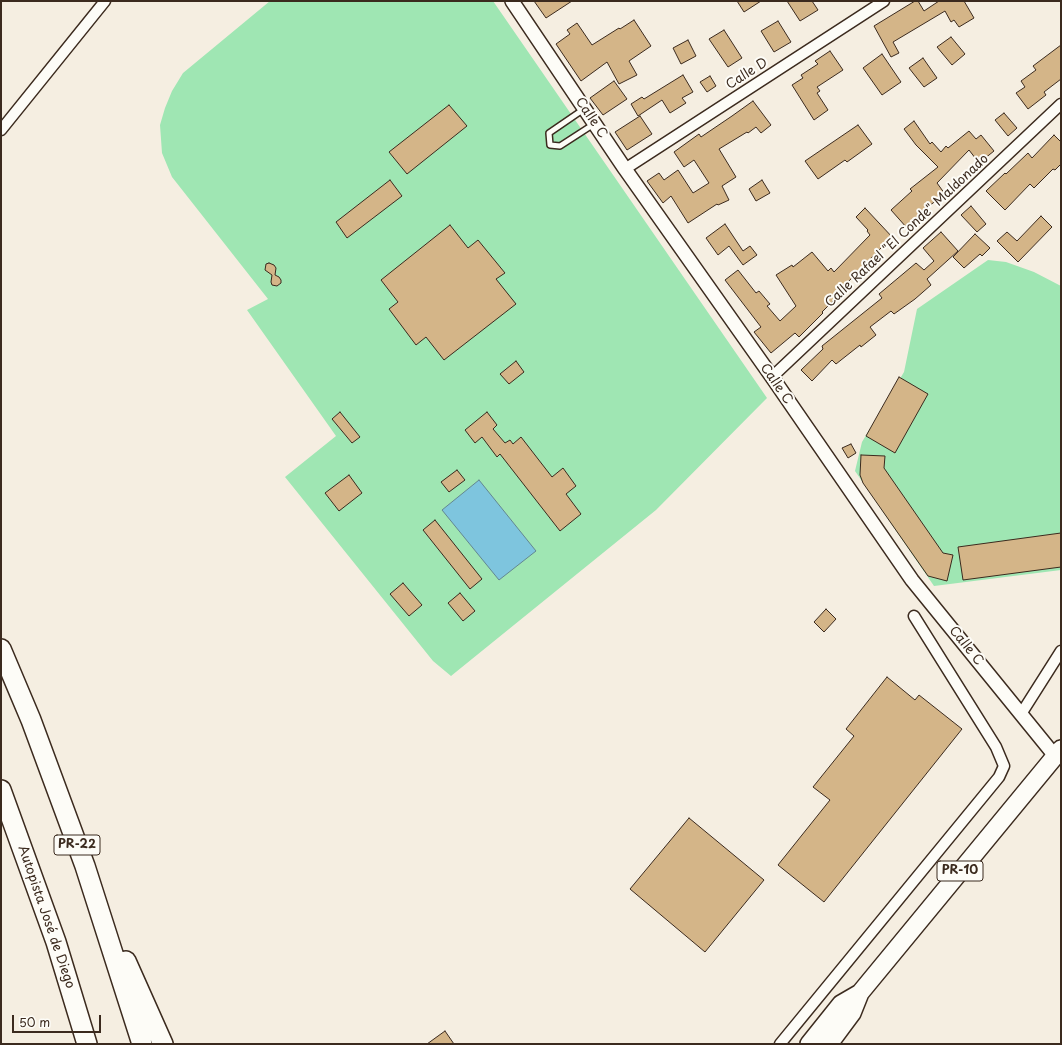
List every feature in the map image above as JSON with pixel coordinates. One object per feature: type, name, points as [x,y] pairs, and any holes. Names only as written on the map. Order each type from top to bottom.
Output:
[{"type":"highway","name":"PR-22","points":[[1,649],[31,720],[85,866],[142,1044]]},
{"type":"highway","name":"Autopista José de Diego","points":[[1,790],[56,942],[87,1044]]},
{"type":"highway","points":[[85,866],[163,1044]]},
{"type":"main road","name":"PR-10","points":[[829,1044],[852,1013],[860,993],[1058,752]]},
{"type":"main road","name":"PR-10","points":[[808,1044],[841,1004],[860,993]]},
{"type":"street","points":[[1,130],[105,1]]},
{"type":"street","name":"Calle C","points":[[512,1],[625,169],[772,377],[912,580],[1021,714],[1058,752]]},
{"type":"street","name":"Calle D","points":[[625,169],[884,1]]},
{"type":"street","name":"Calle Rafael \"El Conde\" Maldonado","points":[[772,377],[1061,104]]},
{"type":"street","points":[[780,1044],[999,777],[1004,766],[996,747],[914,616]]},
{"type":"street","points":[[1021,714],[1061,652]]},
{"type":"lane","points":[[584,109],[549,133],[550,145],[560,146],[594,123]]},
{"type":"green space","points":[[270,1],[493,1],[767,398],[656,510],[451,676],[433,661],[285,477],[336,436],[247,310],[268,299],[172,177],[162,153],[160,125],[172,91],[183,73]]},
{"type":"green space","points":[[988,260],[1006,262],[1034,272],[1061,286],[1061,570],[934,586],[855,471],[862,442],[904,372],[917,309]]},
{"type":"water","points":[[479,480],[536,551],[499,580],[442,510]]},
{"type":"building","points":[[534,1],[572,1],[546,18]]},
{"type":"building","points":[[737,1],[761,1],[744,12]]},
{"type":"building","points":[[787,1],[812,1],[818,10],[800,21]]},
{"type":"building","points":[[915,1],[918,1],[924,11],[939,1],[964,1],[974,18],[959,27],[954,20],[951,22],[945,11],[893,42],[899,53],[891,57],[874,26]]},
{"type":"building","points":[[634,20],[651,46],[629,61],[637,75],[619,84],[607,62],[581,81],[556,44],[570,34],[567,30],[577,23],[592,45]]},
{"type":"building","points":[[778,21],[791,42],[774,52],[761,31]]},
{"type":"building","points":[[724,30],[742,58],[728,67],[709,39]]},
{"type":"building","points":[[951,37],[965,54],[952,65],[937,47]]},
{"type":"building","points":[[688,40],[696,56],[681,64],[673,48]]},
{"type":"building","points":[[1061,45],[1061,79],[1044,92],[1046,95],[1028,109],[1016,93],[1025,87],[1021,81],[1036,70],[1033,66]]},
{"type":"building","points":[[830,51],[843,70],[817,87],[820,91],[817,93],[828,110],[814,120],[792,85],[803,78],[801,75],[818,64],[815,61]]},
{"type":"building","points":[[882,54],[901,82],[882,95],[863,68]]},
{"type":"building","points":[[923,58],[937,78],[924,87],[909,68]]},
{"type":"building","points":[[683,75],[693,92],[682,98],[686,103],[670,113],[662,100],[638,116],[631,104],[642,97],[644,99]]},
{"type":"building","points":[[710,76],[716,86],[707,92],[700,82]]},
{"type":"building","points":[[614,81],[627,99],[603,115],[590,98]]},
{"type":"building","points":[[753,101],[771,125],[761,133],[756,127],[719,149],[736,177],[722,186],[729,200],[718,205],[717,204],[688,223],[671,196],[663,203],[647,181],[659,173],[664,180],[678,170],[693,193],[709,183],[694,160],[684,167],[674,152],[699,134],[701,137]]},
{"type":"building","points":[[449,105],[467,126],[407,174],[389,152]]},
{"type":"building","points":[[1004,113],[1017,128],[1008,136],[995,120]]},
{"type":"building","points":[[640,116],[652,134],[627,150],[615,132]]},
{"type":"building","points":[[914,121],[930,144],[932,142],[941,152],[946,146],[948,148],[969,131],[976,139],[981,135],[994,151],[979,163],[969,150],[937,183],[945,194],[921,212],[923,214],[907,228],[891,210],[912,191],[910,189],[938,167],[916,145],[904,129]]},
{"type":"building","points":[[858,125],[872,144],[847,162],[845,160],[818,179],[805,161]]},
{"type":"building","points":[[1054,135],[1061,142],[1061,164],[1055,170],[1053,169],[1034,188],[1030,184],[1005,210],[986,191],[1028,153],[1032,158]]},
{"type":"building","points":[[390,180],[402,196],[347,238],[336,222]]},
{"type":"building","points":[[762,180],[770,193],[756,201],[749,189]]},
{"type":"building","points":[[971,206],[986,224],[977,232],[961,215]]},
{"type":"building","points":[[865,208],[894,239],[883,249],[882,247],[846,284],[848,286],[799,337],[795,333],[771,353],[754,332],[761,327],[725,280],[738,270],[756,293],[759,291],[770,304],[767,306],[780,321],[796,306],[776,275],[792,265],[793,267],[812,252],[828,271],[831,268],[834,272],[870,235],[867,231],[868,230],[856,217]]},
{"type":"building","points":[[1041,216],[1052,227],[1018,262],[997,241],[1007,232],[1017,241]]},
{"type":"building","points":[[725,224],[743,251],[750,246],[757,255],[743,265],[729,246],[718,255],[706,238]]},
{"type":"building","points":[[450,225],[468,248],[478,240],[505,273],[496,279],[516,304],[444,360],[426,337],[416,345],[389,309],[398,302],[381,280]]},
{"type":"building","points":[[941,232],[958,251],[927,279],[931,285],[894,314],[891,311],[870,327],[876,335],[861,347],[860,345],[836,364],[832,360],[812,381],[801,370],[823,349],[822,346],[882,298],[879,294],[916,263],[924,270],[934,261],[923,248]]},
{"type":"building","points":[[975,234],[990,248],[982,256],[980,254],[964,268],[953,257]]},
{"type":"building","points":[[269,263],[274,265],[276,268],[275,275],[281,280],[281,283],[277,286],[272,285],[272,275],[265,270],[266,264]]},
{"type":"building","points":[[516,361],[524,372],[509,384],[500,374]]},
{"type":"building","points":[[899,377],[928,394],[895,453],[866,436]]},
{"type":"building","points":[[340,412],[360,437],[352,443],[332,419]]},
{"type":"building","points":[[487,412],[497,425],[493,429],[505,443],[510,440],[513,444],[521,437],[552,477],[563,468],[576,486],[566,494],[581,514],[560,531],[500,454],[497,457],[482,437],[475,443],[465,430]]},
{"type":"building","points":[[851,444],[856,453],[848,458],[842,448]]},
{"type":"building","points":[[861,455],[885,456],[884,468],[943,553],[953,555],[947,581],[928,576],[863,483],[860,475]]},
{"type":"building","points":[[457,470],[465,480],[449,492],[441,482]]},
{"type":"building","points":[[349,475],[362,493],[339,511],[325,493]]},
{"type":"building","points":[[435,520],[482,579],[470,589],[423,530]]},
{"type":"building","points":[[1061,533],[1061,567],[963,580],[958,547]]},
{"type":"building","points":[[403,583],[422,605],[409,616],[390,594]]},
{"type":"building","points":[[460,593],[475,611],[463,621],[448,603]]},
{"type":"building","points":[[826,609],[836,619],[824,632],[814,622]]},
{"type":"building","points":[[887,677],[915,700],[919,695],[962,729],[824,902],[778,865],[830,800],[813,787],[854,736],[846,729]]},
{"type":"building","points":[[689,818],[764,880],[705,952],[630,889]]},
{"type":"building","points":[[445,1031],[454,1044],[427,1044]]}]
